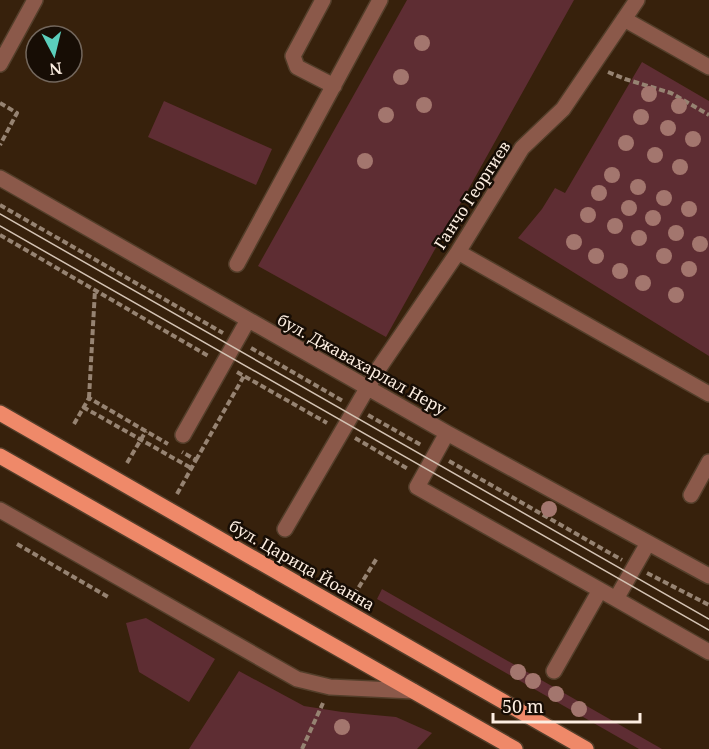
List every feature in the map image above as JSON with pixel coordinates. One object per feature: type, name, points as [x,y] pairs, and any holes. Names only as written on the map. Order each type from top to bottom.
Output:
[{"type":"main road","name":"бул. Царица Йоанна","points":[[0,413],[586,749]]},
{"type":"main road","points":[[0,456],[515,749]]},
{"type":"street","points":[[0,64],[34,0]]},
{"type":"street","points":[[323,0],[293,56],[297,67],[334,86]]},
{"type":"street","points":[[237,264],[380,0]]},
{"type":"street","name":"Ганчо Георгиев","points":[[285,529],[367,387],[458,252],[522,148],[563,109],[637,0]]},
{"type":"street","points":[[624,20],[709,67]]},
{"type":"street","name":"бул. Джавахарлал Неру","points":[[0,178],[447,433],[708,574]]},
{"type":"street","points":[[458,252],[709,394]]},
{"type":"street","points":[[183,435],[248,320]]},
{"type":"street","points":[[447,433],[417,487],[709,652]]},
{"type":"street","points":[[691,495],[709,462]]},
{"type":"street","points":[[0,510],[297,679],[330,687],[413,691]]},
{"type":"street","points":[[616,599],[648,543]]},
{"type":"street","points":[[554,671],[600,590]]},
{"type":"path","points":[[593,66],[625,80],[672,93],[709,115]]},
{"type":"path","points":[[0,103],[17,113],[0,145]]},
{"type":"path","points":[[0,205],[634,567],[709,605]]},
{"type":"path","points":[[0,236],[423,477]]},
{"type":"path","points":[[74,424],[89,398],[95,290]]},
{"type":"path","points":[[177,494],[244,376]]},
{"type":"path","points":[[89,398],[196,460]]},
{"type":"path","points":[[83,407],[191,468]]},
{"type":"path","points":[[127,463],[146,431]]},
{"type":"path","points":[[17,544],[108,597]]},
{"type":"path","points":[[354,595],[376,558]]},
{"type":"path","points":[[302,749],[323,703]]},
{"type":"shaded area","points":[[407,0],[574,0],[386,337],[258,266]]},
{"type":"shaded area","points":[[642,62],[709,101],[709,356],[518,238],[542,209],[555,188],[565,193]]},
{"type":"shaded area","points":[[164,101],[272,149],[256,185],[148,137]]},
{"type":"shaded area","points":[[382,589],[662,749],[639,749],[377,599]]},
{"type":"shaded area","points":[[146,618],[215,659],[189,702],[139,672],[126,623]]},
{"type":"shaded area","points":[[239,671],[304,706],[396,717],[432,733],[417,749],[189,749]]},
{"type":"tram line","points":[[0,214],[709,619]]},
{"type":"tram line","points":[[0,226],[709,630]]}]
